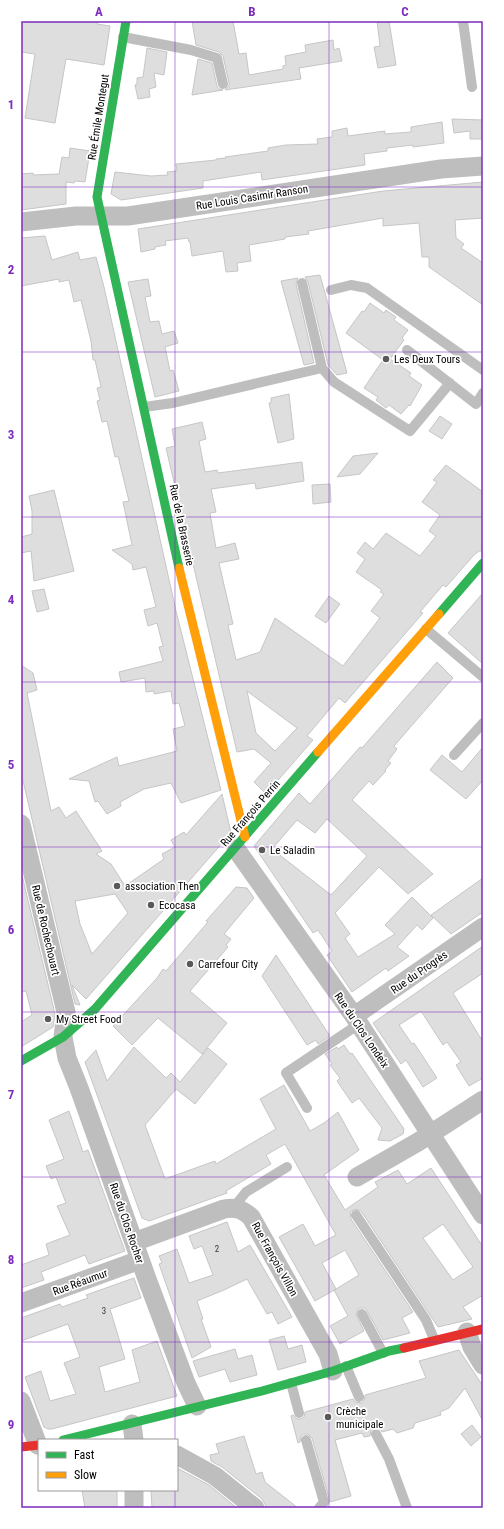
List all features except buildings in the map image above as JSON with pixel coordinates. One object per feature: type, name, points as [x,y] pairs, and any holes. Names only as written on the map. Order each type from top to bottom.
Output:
[{"type":"main road","name":"Rue Émile Montegut","points":[[101,217],[98,197],[126,21]]},
{"type":"main road","name":"Rue de la Brasserie","points":[[101,217],[241,843]]},
{"type":"main road","name":"Rue François Perrin","points":[[21,1062],[63,1037],[95,1009],[483,563]]},
{"type":"main road","points":[[72,1439],[133,1432],[197,1406],[291,1383],[340,1369],[383,1353],[475,1330]]},
{"type":"street","name":"Rue Louis Casimir Ranson","points":[[21,222],[76,216],[128,216],[441,169],[483,166]]},
{"type":"street","name":"Rue de Rochechouart","points":[[21,824],[66,1012],[63,1037]]},
{"type":"street","name":"Rue du Clos Londeix","points":[[241,843],[483,1215]]},
{"type":"street","name":"Rue du Progrès","points":[[356,1020],[483,927]]},
{"type":"street","name":"Rue du Clos Rocher","points":[[63,1037],[67,1058],[140,1260],[186,1383],[197,1406]]},
{"type":"street","points":[[357,1177],[430,1134],[483,1100]]},
{"type":"street","points":[[134,1242],[224,1209],[234,1207]]},
{"type":"street","name":"Rue François Villon","points":[[234,1207],[244,1210],[251,1217],[328,1354],[340,1369]]},
{"type":"street","name":"Rue Réaumur","points":[[21,1304],[140,1260]]},
{"type":"street","points":[[475,1330],[472,1347],[483,1365]]},
{"type":"street","points":[[21,1401],[33,1446]]},
{"type":"street","points":[[178,1456],[215,1476],[255,1508]]},
{"type":"street","points":[[134,1491],[134,1508]]},
{"type":"lane","points":[[463,21],[472,88]]},
{"type":"lane","points":[[123,37],[191,50],[217,58],[223,84]]},
{"type":"lane","points":[[302,283],[322,368],[334,382],[410,431],[450,383]]},
{"type":"lane","points":[[331,290],[351,285],[367,288],[483,370]]},
{"type":"lane","points":[[407,350],[476,404],[483,393]]},
{"type":"lane","points":[[144,407],[173,403],[322,368]]},
{"type":"lane","points":[[426,629],[483,677]]},
{"type":"lane","points":[[454,755],[483,723]]},
{"type":"lane","points":[[307,1108],[286,1073],[356,1020]]},
{"type":"lane","points":[[234,1207],[246,1192],[288,1167]]},
{"type":"lane","points":[[356,1215],[426,1320],[434,1340]]},
{"type":"lane","points":[[362,1314],[383,1353]]},
{"type":"lane","points":[[340,1369],[359,1397]]},
{"type":"lane","points":[[291,1383],[299,1413]]},
{"type":"lane","points":[[376,1434],[389,1459],[407,1508]]},
{"type":"lane","points":[[306,1440],[324,1502],[319,1508]]},
{"type":"traffic: fast","points":[[126,21],[97,197],[179,568]]},
{"type":"traffic: fast","points":[[439,614],[483,563]]},
{"type":"traffic: fast","points":[[21,1061],[63,1037],[95,1009],[318,752]]},
{"type":"traffic: fast","points":[[67,1439],[262,1391],[333,1371],[389,1351],[404,1348]]},
{"type":"traffic: slow","points":[[179,568],[245,837]]},
{"type":"traffic: slow","points":[[318,752],[439,614]]},
{"type":"traffic: jam","points":[[404,1348],[483,1329]]},
{"type":"traffic: jam","points":[[21,1447],[38,1445]]},
{"type":"place","name":"Les Deux Tours","points":[[386,359]]},
{"type":"place","name":"Le Saladin","points":[[262,850]]},
{"type":"place","name":"association Then","points":[[117,886]]},
{"type":"place","name":"Ecocasa","points":[[151,905]]},
{"type":"place","name":"Carrefour City","points":[[190,964]]},
{"type":"place","name":"My Street Food","points":[[48,1019]]},
{"type":"place","name":"Crèche municipale","points":[[328,1417]]}]
